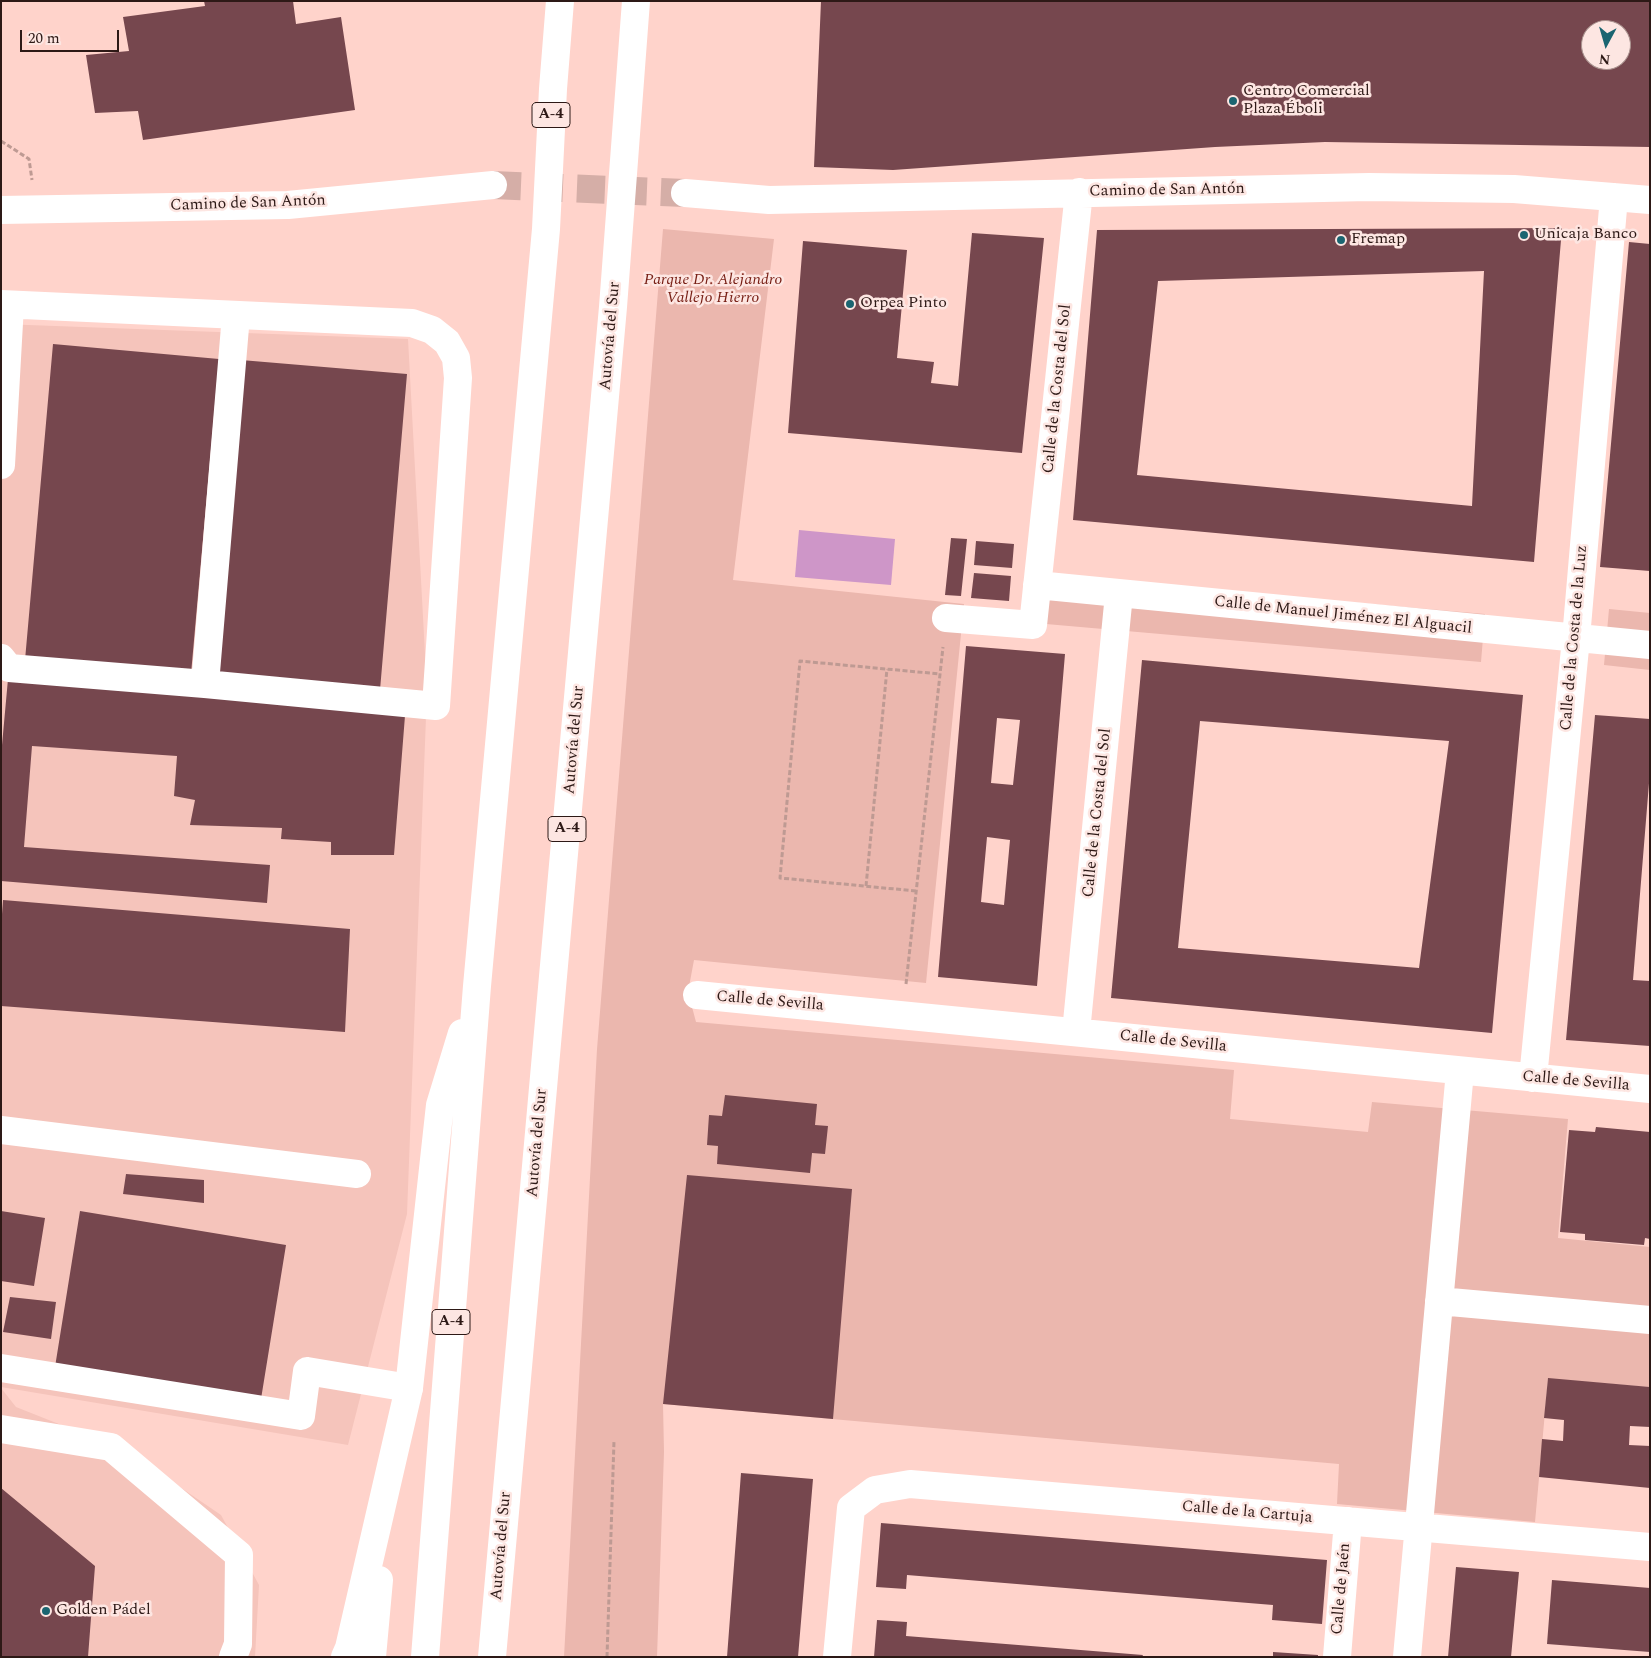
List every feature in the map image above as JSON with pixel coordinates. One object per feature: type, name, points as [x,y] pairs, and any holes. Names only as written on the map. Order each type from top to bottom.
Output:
[{"type":"main road","name":"A-4","points":[[424,1657],[477,986],[546,229],[553,89],[560,1]]},
{"type":"main road","name":"Autovía del Sur","points":[[492,1657],[613,307],[636,1]]},
{"type":"main road","name":"Camino de San Antón","points":[[1,210],[288,205],[493,185]]},
{"type":"main road","name":"Camino de San Antón","points":[[685,193],[769,200],[1369,187],[1514,189],[1650,200]]},
{"type":"main road","name":"Calle de la Costa del Sol","points":[[946,618],[1034,625],[1079,192]]},
{"type":"main road","name":"Calle de la Costa de la Luz","points":[[1533,1078],[1576,638],[1614,198]]},
{"type":"main road","points":[[1,465],[6,305],[412,323],[432,330],[447,342],[456,358],[458,378],[436,706],[9,668],[1,658]]},
{"type":"main road","points":[[205,684],[236,315]]},
{"type":"main road","name":"Calle de Manuel Jiménez El Alguacil","points":[[1037,586],[1650,645]]},
{"type":"main road","name":"Calle de la Costa del Sol","points":[[1076,1032],[1119,594]]},
{"type":"main road","points":[[345,1657],[349,1648],[409,1388],[440,1105],[477,986]]},
{"type":"main road","name":"Calle de Sevilla","points":[[697,995],[903,1014],[1650,1090]]},
{"type":"main road","points":[[1406,1657],[1460,1071]]},
{"type":"main road","points":[[1,1130],[357,1174]]},
{"type":"main road","points":[[1439,1302],[1650,1320]]},
{"type":"main road","points":[[1,1368],[301,1416],[307,1371],[409,1388]]},
{"type":"main road","points":[[1,1429],[111,1448],[239,1554],[238,1644],[232,1657]]},
{"type":"main road","points":[[372,1657],[387,1481]]},
{"type":"main road","name":"Calle de la Cartuja","points":[[837,1657],[851,1508],[875,1490],[910,1484],[1650,1547]]},
{"type":"main road","name":"Calle de Jaén","points":[[1337,1657],[1348,1521]]},
{"type":"path","points":[[1,141],[29,159],[35,210]]},
{"type":"path","points":[[903,1014],[946,618]]},
{"type":"path","points":[[916,891],[780,878],[800,661],[940,674]]},
{"type":"path","points":[[866,886],[887,669]]},
{"type":"path","points":[[608,1657],[614,1441]]},
{"type":"shaded area","points":[[1,324],[408,339],[427,691],[407,1214],[348,1445],[1,1387]]},
{"type":"shaded area","points":[[799,530],[895,539],[891,585],[795,577]]},
{"type":"shaded area","points":[[1,1388],[16,1407],[127,1451],[221,1515],[259,1585],[255,1657],[1,1657]]},
{"type":"green space","name":"Parque Dr. Alejandro Vallejo Hierro","points":[[663,229],[774,239],[733,580],[964,604],[926,983],[694,960],[688,992],[696,1022],[1234,1070],[1230,1119],[1368,1132],[1372,1102],[1568,1119],[1558,1238],[1650,1247],[1650,1387],[1548,1379],[1535,1522],[1337,1504],[1339,1464],[663,1404],[664,1452],[657,1657],[564,1657],[597,1049]]},
{"type":"green space","points":[[1050,576],[1485,614],[1481,662],[1046,624]]},
{"type":"green space","points":[[1609,609],[1650,613],[1650,670],[1604,665]]},
{"type":"building","points":[[204,1],[293,1],[296,24],[341,17],[355,110],[143,140],[138,111],[95,113],[86,55],[129,51],[123,17],[205,6]]},
{"type":"building","name":"Centro Comercial Plaza Éboli","points":[[821,1],[1650,1],[1650,147],[1325,142],[1215,147],[893,170],[814,167]]},
{"type":"building","points":[[1562,228],[1534,562],[1073,520],[1097,230]],"holes":[[[1484,271],[1472,506],[1137,475],[1158,281]]]},
{"type":"building","name":"Orpea Pinto","points":[[972,233],[1044,238],[1022,453],[788,433],[803,241],[907,250],[897,358],[934,362],[931,383],[958,386]]},
{"type":"building","points":[[1629,242],[1650,244],[1650,571],[1600,567]]},
{"type":"building","points":[[53,344],[219,359],[191,674],[25,660]]},
{"type":"building","points":[[241,360],[407,374],[380,690],[214,675]]},
{"type":"building","points":[[951,538],[967,539],[961,596],[945,595]]},
{"type":"building","points":[[976,541],[1014,544],[1012,568],[974,565]]},
{"type":"building","points":[[974,573],[1011,576],[1009,601],[971,598]]},
{"type":"building","points":[[966,646],[1065,654],[1037,986],[938,977]],"holes":[[[997,718],[1020,720],[1013,785],[991,783]],[[987,837],[1010,840],[1004,905],[981,902]]]},
{"type":"building","points":[[1142,660],[1523,695],[1492,1033],[1111,998]],"holes":[[[1200,721],[1449,741],[1419,968],[1178,948]]]},
{"type":"building","points":[[9,668],[406,703],[394,855],[331,855],[331,842],[281,839],[282,828],[190,825],[195,800],[174,796],[177,756],[32,746],[24,847],[270,865],[267,903],[1,881],[1,756]]},
{"type":"building","points":[[1595,715],[1650,719],[1650,771],[1633,980],[1650,981],[1650,1046],[1566,1040]]},
{"type":"building","points":[[3,900],[350,929],[345,1032],[1,1006]]},
{"type":"building","points":[[725,1095],[817,1104],[815,1125],[828,1126],[825,1154],[812,1153],[810,1173],[717,1164],[718,1146],[707,1145],[709,1115],[722,1116]]},
{"type":"building","points":[[1596,1127],[1650,1132],[1650,1239],[1645,1238],[1644,1245],[1585,1240],[1585,1234],[1560,1232],[1569,1130],[1595,1132]]},
{"type":"building","points":[[126,1174],[204,1180],[204,1203],[123,1194]]},
{"type":"building","points":[[687,1175],[852,1189],[833,1419],[663,1404]]},
{"type":"building","points":[[1,1211],[45,1218],[34,1286],[1,1281]]},
{"type":"building","points":[[80,1211],[286,1245],[261,1399],[55,1367]]},
{"type":"building","points":[[10,1297],[56,1302],[51,1339],[3,1332]]},
{"type":"building","points":[[1548,1378],[1650,1387],[1650,1427],[1630,1426],[1629,1445],[1650,1446],[1650,1488],[1539,1477],[1542,1439],[1563,1441],[1564,1420],[1544,1418]]},
{"type":"building","points":[[741,1473],[813,1479],[798,1657],[727,1657]]},
{"type":"building","name":"Golden Pádel","points":[[1,1488],[95,1566],[88,1657],[1,1657]]},
{"type":"building","points":[[881,1523],[1327,1560],[1322,1624],[1272,1620],[1273,1605],[907,1575],[906,1589],[876,1587]]},
{"type":"building","points":[[1456,1567],[1519,1572],[1511,1657],[1448,1657]]},
{"type":"building","points":[[1552,1580],[1650,1588],[1650,1652],[1547,1644]]},
{"type":"building","points":[[877,1620],[907,1622],[906,1636],[1143,1655],[1142,1657],[874,1657]]},
{"type":"building","points":[[1273,1652],[1318,1655],[1318,1657],[1273,1657]]},
{"type":"tunnel","points":[[493,185],[685,193]]},
{"type":"place","name":"Centro Comercial Plaza Éboli","points":[[1233,101]]},
{"type":"place","name":"Unicaja Banco","points":[[1524,235]]},
{"type":"place","name":"Fremap","points":[[1341,240]]},
{"type":"place","name":"Orpea Pinto","points":[[850,304]]},
{"type":"place","name":"Golden Pádel","points":[[46,1611]]}]
